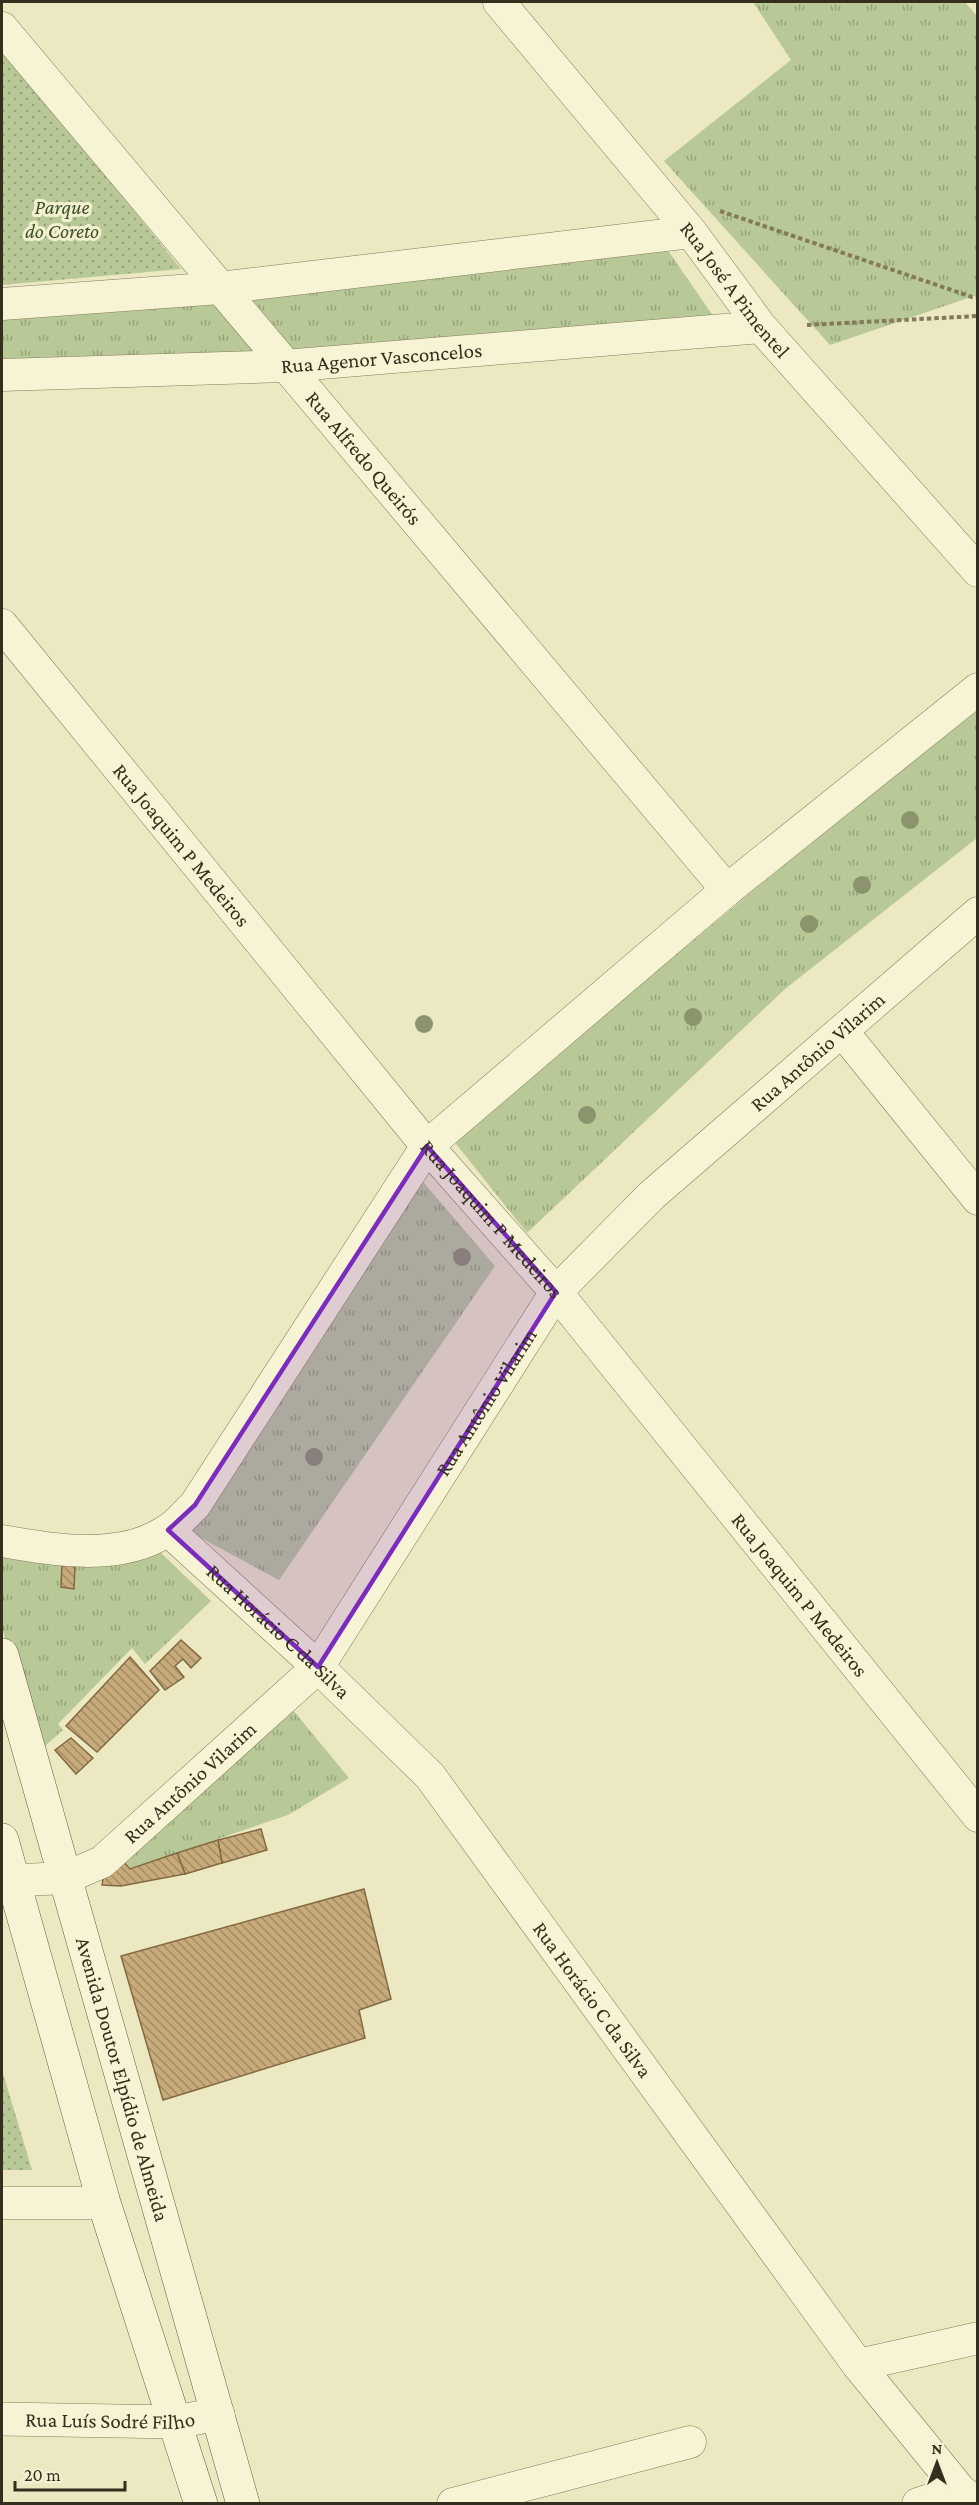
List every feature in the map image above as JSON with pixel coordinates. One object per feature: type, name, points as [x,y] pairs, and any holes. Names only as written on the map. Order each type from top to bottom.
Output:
[{"type":"main road","name":"Avenida Doutor Elpídio de Almeida","points":[[2,1655],[243,2504]]},
{"type":"main road","points":[[2,1840],[7,1880],[104,2203],[201,2504]]},
{"type":"main road","name":"Rua Luís Sodré Filho","points":[[2,2419],[176,2422],[218,2414]]},
{"type":"street","name":"Rua José A Pimentel","points":[[499,2],[691,232],[761,327],[978,571]]},
{"type":"street","name":"Rua Alfredo Queirós","points":[[2,28],[727,890]]},
{"type":"street","points":[[2,304],[220,288],[691,232]]},
{"type":"street","name":"Rua Agenor Vasconcelos","points":[[2,375],[284,366],[761,327]]},
{"type":"street","name":"Rua Joaquim P Medeiros","points":[[2,625],[427,1146],[556,1292],[978,1816]]},
{"type":"street","points":[[2,1541],[45,1548],[102,1550],[139,1545],[168,1530],[195,1505],[427,1146],[727,890],[978,689]]},
{"type":"street","name":"Rua Antônio Vilarim","points":[[7,1880],[65,1878],[102,1862],[318,1667],[556,1292],[652,1195],[978,913]]},
{"type":"street","points":[[842,1031],[978,1199]]},
{"type":"street","name":"Rua Horácio C da Silva","points":[[168,1530],[318,1667],[430,1776],[858,2365],[968,2497]]},
{"type":"street","points":[[2,2203],[104,2203]]},
{"type":"street","points":[[858,2365],[978,2338]]},
{"type":"street","points":[[453,2504],[690,2442]]},
{"type":"street","points":[[918,2504],[968,2497]]},
{"type":"path","points":[[670,206],[722,211],[972,297],[978,297]]},
{"type":"path","points":[[761,327],[978,316]]},
{"type":"highlighted area","points":[[427,1146],[556,1292],[318,1667],[168,1530],[195,1505]]},
{"type":"green space","points":[[753,2],[965,2],[977,16],[977,295],[830,345],[664,161],[791,60]]},
{"type":"green space","name":"Parque do Coreto","points":[[2,47],[181,269],[2,285]]},
{"type":"green space","points":[[667,249],[716,320],[285,354],[251,296]]},
{"type":"green space","points":[[211,298],[257,352],[2,367],[2,318]]},
{"type":"green space","points":[[977,705],[977,838],[785,989],[527,1233],[453,1140]]},
{"type":"green space","points":[[418,1176],[495,1266],[279,1580],[190,1532]]},
{"type":"green space","points":[[2,1548],[159,1551],[211,1601],[145,1664],[132,1648],[58,1724],[63,1730],[37,1753],[2,1627]]},
{"type":"green space","points":[[288,1704],[349,1778],[288,1815],[130,1869],[117,1855]]},
{"type":"green space","points":[[2,2070],[32,2170],[2,2170]]},
{"type":"building","points":[[62,1563],[75,1564],[74,1589],[61,1587]]},
{"type":"building","points":[[181,1640],[201,1658],[191,1668],[183,1659],[175,1666],[184,1677],[165,1690],[150,1671]]},
{"type":"building","points":[[130,1657],[159,1690],[97,1752],[66,1726]]},
{"type":"building","points":[[71,1738],[93,1758],[76,1774],[55,1750]]},
{"type":"building","points":[[261,1829],[267,1850],[222,1863],[218,1840]]},
{"type":"building","points":[[218,1840],[222,1863],[185,1874],[177,1853]]},
{"type":"building","points":[[177,1853],[185,1874],[121,1886],[102,1885],[105,1867],[117,1855],[130,1869]]},
{"type":"building","points":[[364,1889],[391,1999],[359,2010],[365,2038],[163,2100],[121,1956]]}]
